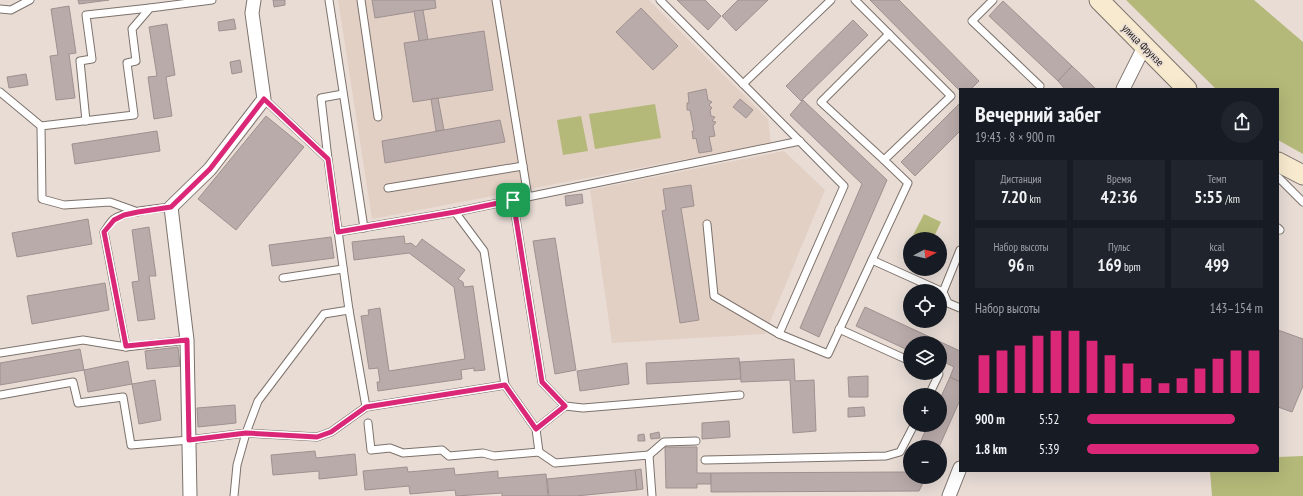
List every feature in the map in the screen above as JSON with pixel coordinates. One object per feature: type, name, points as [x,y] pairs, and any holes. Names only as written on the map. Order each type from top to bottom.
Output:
[{"type":"main road","name":"улица Фрунзе","points":[[1099,0],[1186,88]]},
{"type":"main road","points":[[1279,163],[1303,175]]},
{"type":"street","points":[[190,496],[187,340],[171,207],[210,169],[264,99],[252,13],[254,0]]},
{"type":"street","points":[[1124,88],[1144,47]]},
{"type":"street","points":[[949,496],[959,471]]},
{"type":"lane","points":[[0,9],[11,10],[30,0]]},
{"type":"lane","points":[[86,121],[80,61],[92,59],[86,15],[212,0]]},
{"type":"lane","points":[[328,0],[364,228]]},
{"type":"lane","points":[[361,0],[378,117]]},
{"type":"lane","points":[[496,0],[528,197]]},
{"type":"lane","points":[[660,0],[844,186],[779,334]]},
{"type":"lane","points":[[743,84],[832,0]]},
{"type":"lane","points":[[855,0],[951,96],[884,160]]},
{"type":"lane","points":[[993,0],[972,20],[1040,86]]},
{"type":"lane","points":[[0,92],[41,126],[134,115],[127,63],[136,61],[132,29],[150,8]]},
{"type":"lane","points":[[707,224],[714,296],[779,334],[828,354],[908,183],[821,102],[888,34]]},
{"type":"lane","points":[[343,94],[321,98],[343,269],[366,407]]},
{"type":"lane","points":[[264,99],[328,159]]},
{"type":"lane","points":[[41,126],[42,199],[64,205],[110,202],[138,212]]},
{"type":"lane","points":[[338,232],[455,212],[800,141]]},
{"type":"lane","points":[[388,188],[523,166]]},
{"type":"lane","points":[[1279,179],[1303,202]]},
{"type":"lane","points":[[513,200],[542,382],[565,406],[583,408],[740,395]]},
{"type":"lane","points":[[126,346],[104,232],[114,220],[138,212],[171,207]]},
{"type":"lane","points":[[455,212],[484,251],[505,385],[536,429],[539,452]]},
{"type":"lane","points":[[946,284],[959,252]]},
{"type":"lane","points":[[872,260],[925,284]]},
{"type":"lane","points":[[283,278],[343,269]]},
{"type":"lane","points":[[947,301],[948,303],[959,308]]},
{"type":"lane","points":[[234,496],[237,465],[246,433],[258,401],[324,314],[349,310]]},
{"type":"lane","points":[[839,329],[903,358]]},
{"type":"lane","points":[[0,353],[83,340],[126,346],[187,340]]},
{"type":"lane","points":[[0,395],[73,382],[78,403],[123,397],[131,445],[246,433],[317,437],[331,432],[366,407],[505,385]]},
{"type":"lane","points":[[536,429],[565,406]]},
{"type":"lane","points":[[368,423],[372,450],[390,448],[403,453],[442,450],[450,456],[483,453],[494,456],[539,452],[555,463],[649,455],[664,442],[696,440]]},
{"type":"lane","points":[[705,460],[886,456],[900,452],[910,432]]},
{"type":"lane","points":[[649,455],[652,496]]},
{"type":"shaded area","points":[[338,0],[649,0],[768,119],[771,143],[372,219]]},
{"type":"shaded area","points":[[784,151],[825,190],[765,334],[612,343],[590,190]]},
{"type":"green space","points":[[1126,0],[1254,0],[1303,42],[1303,154],[1279,141],[1279,88],[1215,88]]},
{"type":"green space","points":[[655,104],[661,138],[595,149],[589,114]]},
{"type":"green space","points":[[581,116],[588,151],[563,155],[557,120]]},
{"type":"green space","points":[[924,214],[941,222],[936,232],[915,232]]},
{"type":"green space","points":[[1303,456],[1303,496],[1212,496],[1210,472],[1279,472],[1279,457]]},
{"type":"building","points":[[78,0],[109,0],[79,4]]},
{"type":"building","points":[[273,0],[285,0],[285,5],[274,7]]},
{"type":"building","points":[[372,0],[435,0],[436,8],[375,18]]},
{"type":"building","points":[[677,0],[705,0],[721,16],[708,30]]},
{"type":"building","points":[[738,0],[768,0],[736,31],[722,16]]},
{"type":"building","points":[[870,0],[899,0],[979,81],[972,88],[959,88],[959,90]]},
{"type":"building","points":[[1003,1],[1072,66],[1058,81],[989,16]]},
{"type":"building","points":[[69,6],[76,53],[69,54],[75,98],[56,100],[50,56],[58,55],[51,9]]},
{"type":"building","points":[[641,8],[678,46],[653,70],[616,32]]},
{"type":"building","points":[[423,10],[428,40],[419,41],[414,11]]},
{"type":"building","points":[[234,19],[236,29],[219,31],[218,22]]},
{"type":"building","points":[[853,20],[868,35],[801,101],[786,86]]},
{"type":"building","points":[[167,24],[175,75],[166,77],[172,116],[154,119],[148,77],[157,76],[149,27]]},
{"type":"building","points":[[484,31],[493,90],[413,102],[404,43]]},
{"type":"building","points":[[240,60],[242,72],[232,74],[230,62]]},
{"type":"building","points":[[1072,66],[1095,88],[1064,88],[1058,81]]},
{"type":"building","points":[[26,74],[28,85],[9,88],[7,77]]},
{"type":"building","points":[[706,89],[708,100],[712,102],[709,105],[712,108],[710,110],[711,116],[715,117],[712,121],[716,122],[713,126],[715,136],[709,137],[712,151],[699,153],[696,138],[693,139],[692,131],[694,131],[690,110],[687,110],[687,103],[689,103],[688,93]]},
{"type":"building","points":[[438,98],[444,130],[436,131],[431,99]]},
{"type":"building","points":[[740,99],[753,110],[746,118],[733,107]]},
{"type":"building","points":[[803,100],[887,180],[819,337],[800,328],[862,184],[790,115]]},
{"type":"building","points":[[959,104],[959,132],[915,176],[901,162]]},
{"type":"building","points":[[266,116],[304,147],[236,230],[198,199]]},
{"type":"building","points":[[500,120],[505,142],[385,163],[382,141]]},
{"type":"building","points":[[157,131],[160,151],[75,164],[72,144]]},
{"type":"building","points":[[691,185],[694,206],[681,208],[699,320],[680,323],[662,211],[666,210],[663,189]]},
{"type":"building","points":[[582,194],[583,203],[566,206],[565,196]]},
{"type":"building","points":[[88,219],[92,244],[17,257],[12,233]]},
{"type":"building","points":[[149,227],[156,276],[149,276],[155,319],[138,321],[132,282],[139,281],[132,230]]},
{"type":"building","points":[[404,236],[405,244],[411,243],[416,247],[422,239],[465,270],[458,279],[463,282],[464,287],[473,286],[485,370],[474,371],[474,368],[461,370],[462,379],[378,391],[377,382],[380,382],[378,368],[369,369],[361,316],[369,315],[368,310],[380,308],[389,371],[465,359],[454,287],[409,253],[354,260],[352,242]]},
{"type":"building","points":[[331,237],[334,258],[272,266],[269,245]]},
{"type":"building","points":[[555,238],[576,370],[555,374],[533,241]]},
{"type":"building","points":[[105,283],[109,310],[32,324],[27,296]]},
{"type":"building","points":[[865,307],[903,325],[903,328],[910,328],[928,336],[903,336],[903,348],[856,326]]},
{"type":"building","points":[[1279,330],[1303,339],[1303,386],[1292,412],[1279,407]]},
{"type":"building","points":[[947,345],[959,351],[959,382],[950,377],[954,367],[947,364]]},
{"type":"building","points":[[178,347],[180,366],[147,369],[145,351]]},
{"type":"building","points":[[80,349],[84,370],[0,385],[0,363]]},
{"type":"building","points":[[739,358],[741,379],[647,384],[646,363]]},
{"type":"building","points":[[794,359],[795,381],[814,380],[816,431],[793,433],[790,380],[741,382],[740,362]]},
{"type":"building","points":[[128,361],[132,384],[88,392],[84,370]]},
{"type":"building","points":[[627,363],[629,384],[580,391],[577,371]]},
{"type":"building","points":[[868,376],[868,397],[849,397],[848,377]]},
{"type":"building","points":[[950,377],[959,382],[959,402],[947,429],[947,388],[945,388]]},
{"type":"building","points":[[155,380],[161,420],[139,424],[132,384]]},
{"type":"building","points":[[235,405],[236,423],[198,427],[197,408]]},
{"type":"building","points":[[864,407],[865,416],[848,417],[848,408]]},
{"type":"building","points":[[729,421],[730,437],[702,439],[702,423]]},
{"type":"building","points":[[659,432],[660,438],[651,439],[650,434]]},
{"type":"building","points":[[925,432],[946,432],[942,440],[921,440]]},
{"type":"building","points":[[644,434],[645,441],[638,441],[638,435]]},
{"type":"building","points":[[665,447],[697,447],[697,473],[711,473],[711,484],[697,484],[697,488],[666,488]]},
{"type":"building","points":[[315,451],[316,458],[355,454],[357,475],[319,479],[319,471],[273,475],[271,455]]},
{"type":"building","points":[[407,467],[408,472],[454,468],[455,475],[498,471],[498,478],[546,474],[548,496],[502,496],[502,493],[456,496],[455,490],[410,494],[409,486],[365,490],[363,471]]},
{"type":"building","points":[[641,469],[643,489],[637,490],[635,470]]},
{"type":"building","points":[[635,470],[637,490],[576,496],[549,496],[547,479]]},
{"type":"building","points":[[903,472],[903,484],[922,484],[919,491],[711,492],[711,473]]},
{"type":"route","points":[[264,99],[328,159],[338,232],[455,212],[513,200],[542,382],[565,406],[536,429],[505,385],[366,407],[331,432],[317,437],[246,433],[189,440],[187,340],[126,346],[104,232],[114,220],[124,215],[171,207],[210,169],[264,99]]}]
